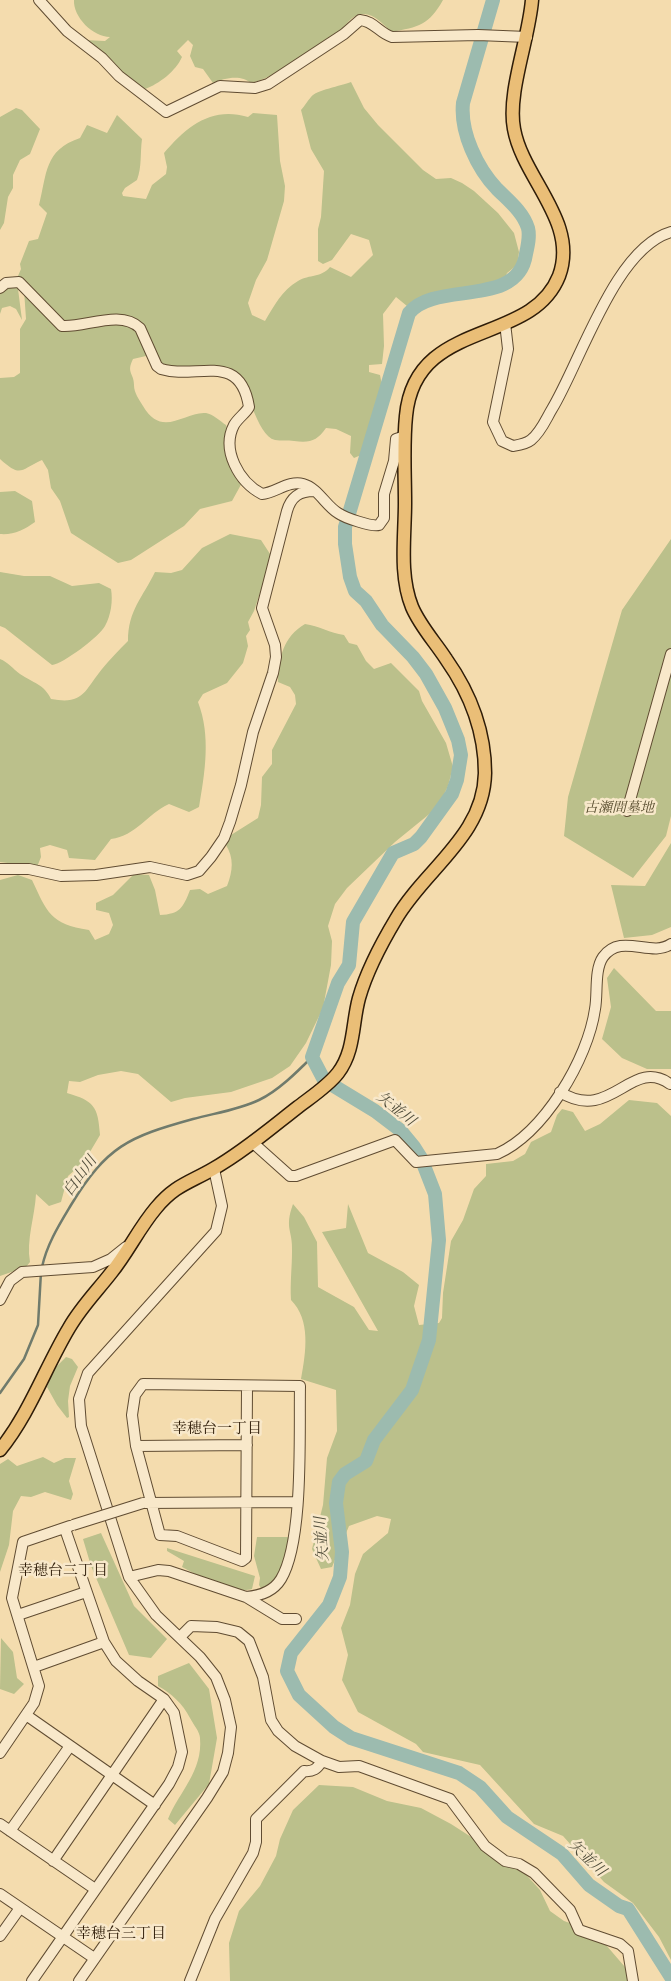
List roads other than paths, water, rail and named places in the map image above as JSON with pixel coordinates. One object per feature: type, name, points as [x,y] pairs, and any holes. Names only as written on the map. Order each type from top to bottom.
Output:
[{"type":"main road","points":[[0,1450],[19,1424],[69,1326],[91,1295],[112,1272],[131,1241],[154,1210],[173,1189],[214,1169],[316,1093],[337,1074],[347,1056],[358,1001],[370,966],[405,904],[459,842],[472,822],[481,801],[484,784],[483,749],[471,700],[418,617],[406,585],[404,560],[405,436],[409,398],[414,383],[428,363],[457,343],[505,323],[532,308],[547,295],[561,271],[563,254],[559,227],[522,153],[513,129],[515,90],[527,37],[532,0]]},
{"type":"street","points":[[39,0],[67,31],[102,58],[119,76],[166,112],[220,86],[255,88],[268,84],[344,34],[360,20],[373,23],[386,35],[392,37],[478,35],[527,37]]},
{"type":"street","points":[[505,323],[508,349],[494,422],[502,441],[513,446],[530,441],[539,431],[557,401],[612,290],[626,268],[649,242],[671,232]]},
{"type":"street","points":[[0,288],[6,283],[19,282],[62,326],[102,321],[124,321],[136,324],[140,328],[157,366],[161,369],[218,370],[231,374],[240,384],[249,407],[235,424],[231,433],[231,452],[237,470],[262,494],[294,483],[304,484],[342,514],[370,526],[379,525],[383,522],[384,494],[394,458],[395,442],[396,439],[405,436]]},
{"type":"street","points":[[0,869],[29,869],[61,876],[96,875],[150,867],[186,875],[199,871],[211,857],[224,838],[230,822],[253,732],[273,673],[276,652],[273,638],[262,614],[262,604],[275,563],[286,511],[291,500],[298,494],[314,491]]},
{"type":"street","points":[[627,811],[671,654]]},
{"type":"street","points":[[252,1142],[290,1176],[296,1176],[395,1140],[416,1162],[497,1154],[527,1134],[544,1116],[578,1063],[595,1011],[599,967],[603,957],[610,950],[622,945],[660,949],[671,944]]},
{"type":"street","points":[[560,1092],[568,1098],[588,1102],[596,1101],[630,1083],[652,1076],[661,1077],[670,1084]]},
{"type":"street","points":[[79,1981],[207,1798],[223,1772],[228,1753],[231,1727],[225,1700],[216,1677],[180,1637],[156,1615],[129,1577],[84,1435],[79,1399],[88,1373],[103,1354],[216,1231],[222,1206],[214,1169]]},
{"type":"street","points":[[0,1300],[15,1276],[22,1272],[93,1267],[111,1259],[131,1241]]},
{"type":"street","points":[[246,1597],[258,1596],[273,1589],[286,1569],[294,1533],[297,1502],[300,1386],[143,1384],[132,1404],[136,1446],[147,1503],[160,1535],[177,1536],[239,1561],[246,1558],[248,1502],[247,1386]]},
{"type":"street","points":[[136,1446],[247,1445]]},
{"type":"street","points":[[0,1753],[34,1703],[39,1686],[12,1598],[23,1542],[147,1503],[297,1502]]},
{"type":"street","points":[[32,1981],[155,1805],[178,1767],[182,1752],[174,1713],[164,1699],[138,1681],[116,1661],[104,1642],[86,1592],[69,1527]]},
{"type":"street","points":[[129,1577],[158,1570],[169,1571],[246,1597],[282,1619],[296,1619]]},
{"type":"street","points":[[18,1615],[86,1592]]},
{"type":"street","points":[[180,1637],[191,1626],[217,1627],[238,1632],[249,1641],[263,1677],[271,1720],[278,1732],[295,1746],[322,1761],[339,1767],[359,1766],[450,1799],[485,1846],[505,1861],[519,1864],[534,1873],[570,1910],[579,1930],[620,1944],[628,1951],[633,1981]]},
{"type":"street","points":[[34,1668],[104,1642]]},
{"type":"street","points":[[53,1861],[164,1699]]},
{"type":"street","points":[[26,1715],[155,1805]]},
{"type":"street","points":[[10,1831],[70,1746]]},
{"type":"street","points":[[190,1981],[215,1919],[253,1853],[256,1842],[256,1819],[304,1771],[310,1772],[318,1768],[322,1761]]},
{"type":"street","points":[[0,1824],[95,1889]]},
{"type":"street","points":[[0,1894],[94,1958]]},
{"type":"street","points":[[0,1936],[20,1908]]},
{"type":"waterway","name":"矢並川","points":[[493,0],[463,103],[464,126],[471,149],[483,171],[526,222],[529,234],[526,254],[520,271],[508,282],[493,288],[456,294],[421,303],[409,313],[345,527],[345,544],[350,577],[355,591],[366,601],[382,625],[413,657],[426,674],[445,708],[458,740],[461,755],[457,780],[452,794],[421,837],[414,844],[393,853],[353,922],[349,965],[338,983],[312,1057],[324,1080],[375,1111],[400,1130],[421,1158],[435,1194],[439,1240],[429,1340],[412,1390],[374,1440],[366,1461],[345,1474],[339,1482],[336,1503],[342,1552],[340,1577],[329,1605],[291,1653],[287,1671],[299,1695],[334,1727],[351,1738],[459,1773],[480,1787],[507,1817],[562,1854],[589,1885],[619,1906],[628,1909],[671,1977]]},
{"type":"waterway","name":"白山川","points":[[42,1267],[58,1227],[84,1185],[108,1157],[135,1139],[152,1132],[171,1125],[235,1109],[259,1100],[294,1075],[312,1057]]},
{"type":"waterway","name":"白山川","points":[[0,1393],[24,1359],[38,1325],[41,1272]]},
{"type":"district","name":"幸穂台一丁目","points":[[217,1429]]},
{"type":"district","name":"幸穂台二丁目","points":[[63,1571]]},
{"type":"district","name":"幸穂台三丁目","points":[[121,1934]]},
{"type":"park label","name":"古瀬間墓地","points":[[619,808]]}]
